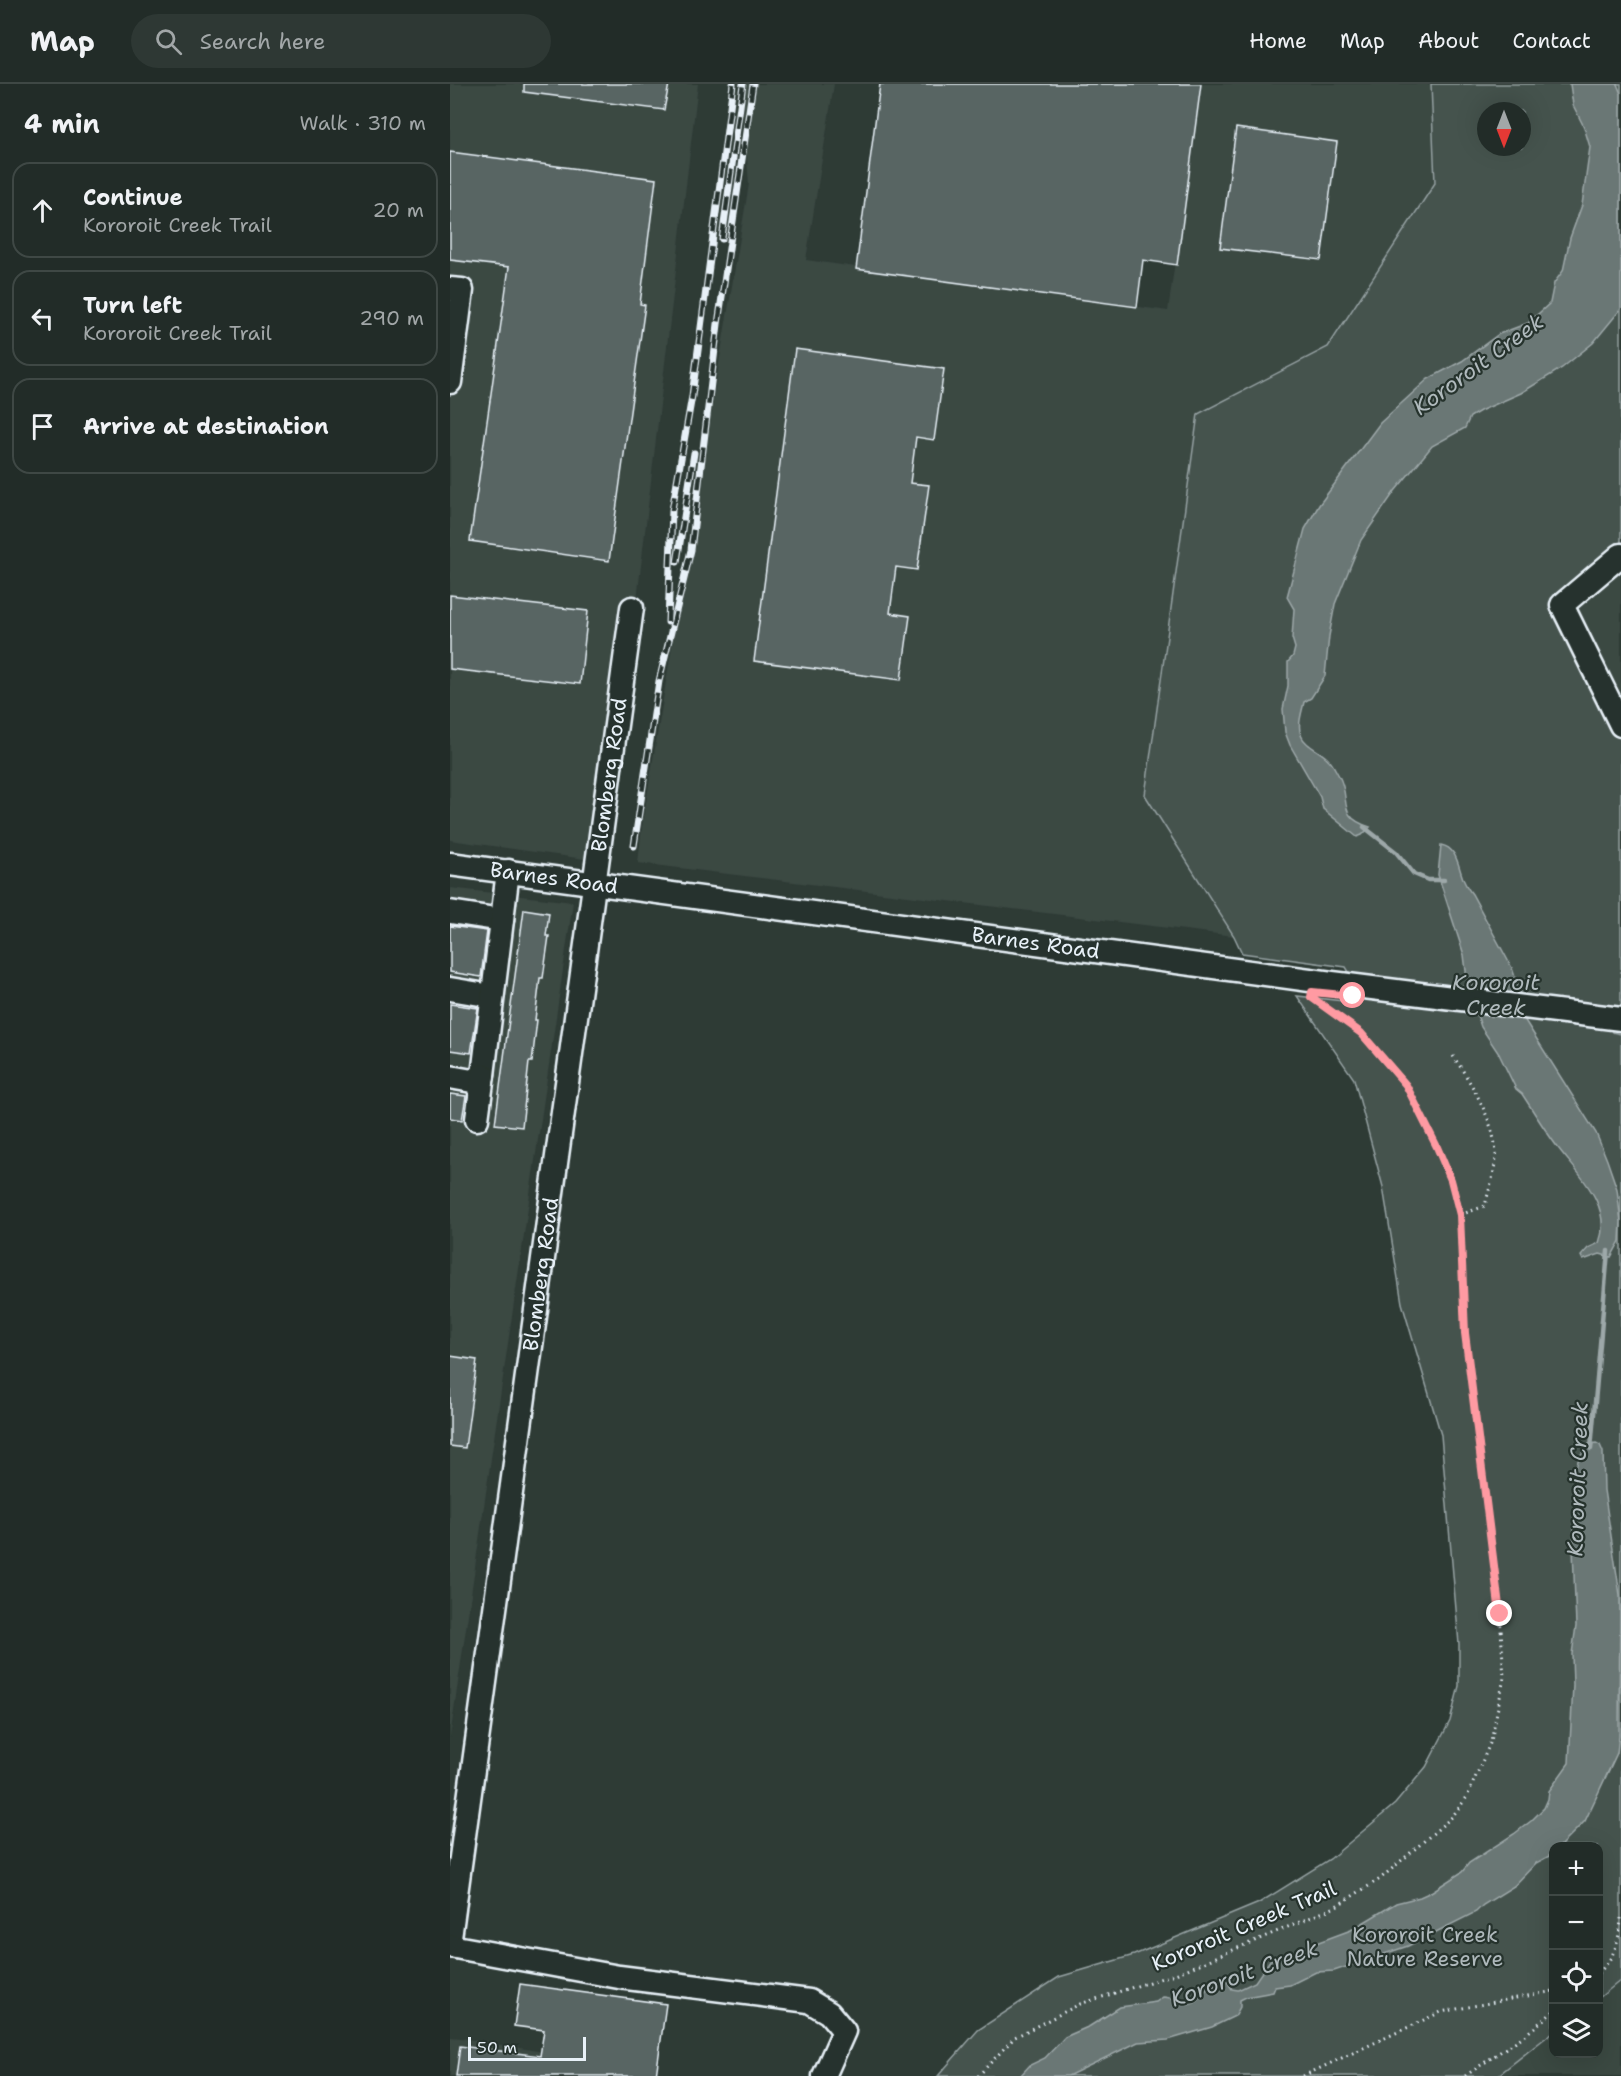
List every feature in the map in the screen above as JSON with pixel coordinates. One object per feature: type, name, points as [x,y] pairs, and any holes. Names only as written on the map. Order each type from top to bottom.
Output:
[{"type":"street","points":[[450,289],[462,291],[450,382]]},
{"type":"street","points":[[1621,555],[1562,605],[1621,725]]},
{"type":"street","name":"Blomberg Road","points":[[450,1938],[632,608]]},
{"type":"street","name":"Barnes Road","points":[[450,864],[1613,1018]]},
{"type":"street","points":[[477,1119],[508,872]]},
{"type":"street","points":[[450,912],[502,920]]},
{"type":"street","points":[[450,989],[492,996]]},
{"type":"street","points":[[450,1077],[472,1081],[483,1075]]},
{"type":"street","points":[[450,1946],[619,1977],[809,2001],[829,2013],[844,2031],[824,2076]]},
{"type":"path","name":"Kororoit Creek Trail","points":[[978,2076],[1015,2037],[1080,2004],[1178,1973],[1333,1908],[1380,1879],[1452,1817],[1467,1797],[1491,1741],[1504,1678],[1500,1614],[1465,1333],[1460,1215],[1451,1180],[1442,1158],[1406,1085],[1361,1033],[1311,997]]},
{"type":"path","points":[[1453,1056],[1467,1075],[1488,1118],[1496,1156],[1485,1206],[1460,1215]]},
{"type":"path","points":[[1603,1970],[1608,1966],[1620,1934],[1621,1918]]},
{"type":"path","points":[[1303,2076],[1441,2012],[1549,1991]]},
{"type":"path","points":[[1465,2076],[1549,2015]]},
{"type":"shaded area","points":[[450,84],[698,84],[606,862],[450,840]]},
{"type":"shaded area","points":[[741,84],[834,84],[806,260],[1168,311],[1200,84],[1431,84],[1435,183],[1328,347],[1198,414],[1145,795],[1234,936],[638,863],[642,826],[749,184]]},
{"type":"shaded area","points":[[1621,568],[1621,724],[1567,615]]},
{"type":"shaded area","points":[[450,888],[573,902],[450,1737]]},
{"type":"shaded area","points":[[1621,1980],[1621,2076],[1497,2076],[1549,2035],[1549,2058],[1603,2058],[1603,1995]]},
{"type":"shaded area","points":[[450,2037],[461,2038],[683,2076],[450,2076]]},
{"type":"green space","name":"Kororoit Creek Nature Reserve","points":[[1431,84],[1621,84],[1621,568],[1567,615],[1621,724],[1621,1007],[1599,1005],[1612,1032],[1621,1034],[1621,1980],[1603,1995],[1603,1842],[1549,1842],[1549,2035],[1497,2076],[938,2076],[978,2030],[1059,1977],[1134,1955],[1259,1903],[1330,1859],[1395,1804],[1426,1767],[1450,1721],[1459,1686],[1459,1644],[1441,1435],[1402,1303],[1383,1187],[1354,1079],[1297,996],[1354,1002],[1342,972],[1349,972],[1346,967],[1242,953],[1234,936],[1145,795],[1198,414],[1328,347],[1435,183]]},
{"type":"water","name":"Kororoit Creek","points":[[1570,84],[1617,84],[1621,94],[1621,309],[1593,343],[1562,368],[1521,393],[1470,417],[1465,428],[1432,446],[1395,491],[1361,540],[1335,604],[1325,676],[1311,698],[1304,702],[1300,718],[1303,739],[1326,757],[1339,776],[1348,812],[1359,823],[1370,827],[1357,837],[1323,809],[1320,797],[1285,732],[1283,709],[1288,686],[1288,662],[1295,648],[1292,638],[1294,609],[1287,597],[1305,529],[1319,505],[1380,423],[1428,379],[1462,361],[1499,334],[1528,323],[1550,303],[1554,283],[1563,271],[1570,238],[1582,205],[1590,147],[1584,127],[1573,105]]},
{"type":"water","name":"Kororoit Creek","points":[[1441,845],[1451,850],[1457,859],[1466,885],[1512,968],[1520,992],[1519,1011],[1596,1133],[1617,1189],[1621,1222],[1620,1241],[1611,1257],[1600,1254],[1583,1260],[1581,1256],[1588,1248],[1599,1243],[1602,1229],[1598,1204],[1584,1180],[1554,1142],[1522,1094],[1516,1089],[1499,1054],[1481,1027],[1468,987],[1464,955],[1438,875]]},
{"type":"water","name":"Kororoit Creek","points":[[1589,1444],[1600,1445],[1603,1452],[1604,1490],[1620,1595],[1619,1736],[1617,1753],[1585,1821],[1564,1842],[1549,1842],[1549,1856],[1536,1863],[1514,1886],[1483,1905],[1476,1912],[1408,1946],[1334,1971],[1316,1972],[1290,1985],[1275,1987],[1273,1992],[1246,1997],[1240,2000],[1240,2007],[1235,2016],[1212,2027],[1168,2040],[1138,2042],[1068,2076],[1020,2076],[1030,2065],[1045,2058],[1065,2037],[1090,2026],[1120,2007],[1156,2002],[1163,1997],[1192,2004],[1209,1987],[1227,1981],[1232,1989],[1238,1990],[1255,1982],[1270,1960],[1351,1930],[1396,1903],[1431,1892],[1462,1872],[1469,1863],[1514,1834],[1544,1808],[1549,1791],[1569,1763],[1573,1685],[1572,1654],[1576,1626],[1573,1549],[1576,1495],[1574,1475],[1579,1457]]},
{"type":"building","points":[[524,84],[669,84],[664,110],[524,92]]},
{"type":"building","points":[[880,84],[1201,84],[1177,265],[1143,260],[1137,307],[856,269]]},
{"type":"building","points":[[1236,128],[1337,142],[1321,260],[1220,248]]},
{"type":"building","points":[[450,152],[656,179],[640,304],[645,305],[609,561],[470,541],[509,267],[450,260]]},
{"type":"building","points":[[795,349],[944,369],[934,440],[916,437],[910,483],[929,485],[917,570],[896,567],[890,613],[910,616],[901,680],[754,661]]},
{"type":"building","points":[[450,595],[588,611],[580,684],[450,669]]},
{"type":"building","points":[[524,909],[549,913],[546,936],[549,936],[543,978],[540,978],[532,1062],[529,1062],[522,1127],[495,1124]]},
{"type":"building","points":[[450,926],[487,931],[481,977],[450,972]]},
{"type":"building","points":[[450,1004],[478,1008],[471,1053],[450,1050]]},
{"type":"building","points":[[450,1094],[466,1096],[462,1120],[450,1118]]},
{"type":"building","points":[[450,1356],[477,1360],[465,1448],[450,1446]]},
{"type":"building","points":[[520,1984],[666,2004],[656,2076],[456,2076],[460,2046],[540,2056],[544,2030],[514,2026]]},
{"type":"waterway","name":"Kororoit Creek","points":[[1364,827],[1396,852],[1414,874],[1428,880],[1444,880]]},
{"type":"waterway","name":"Kororoit Creek","points":[[1591,1449],[1608,1251]]},
{"type":"railway","points":[[668,622],[672,510],[692,396],[733,84]]},
{"type":"railway","points":[[722,239],[743,84]]},
{"type":"railway","points":[[634,846],[659,681],[691,550],[718,324],[753,84]]},
{"type":"railway","points":[[677,562],[694,453]]},
{"type":"route","points":[[1353,996],[1312,992],[1311,997],[1361,1033],[1406,1085],[1451,1180],[1460,1215],[1465,1333],[1500,1614]]}]
